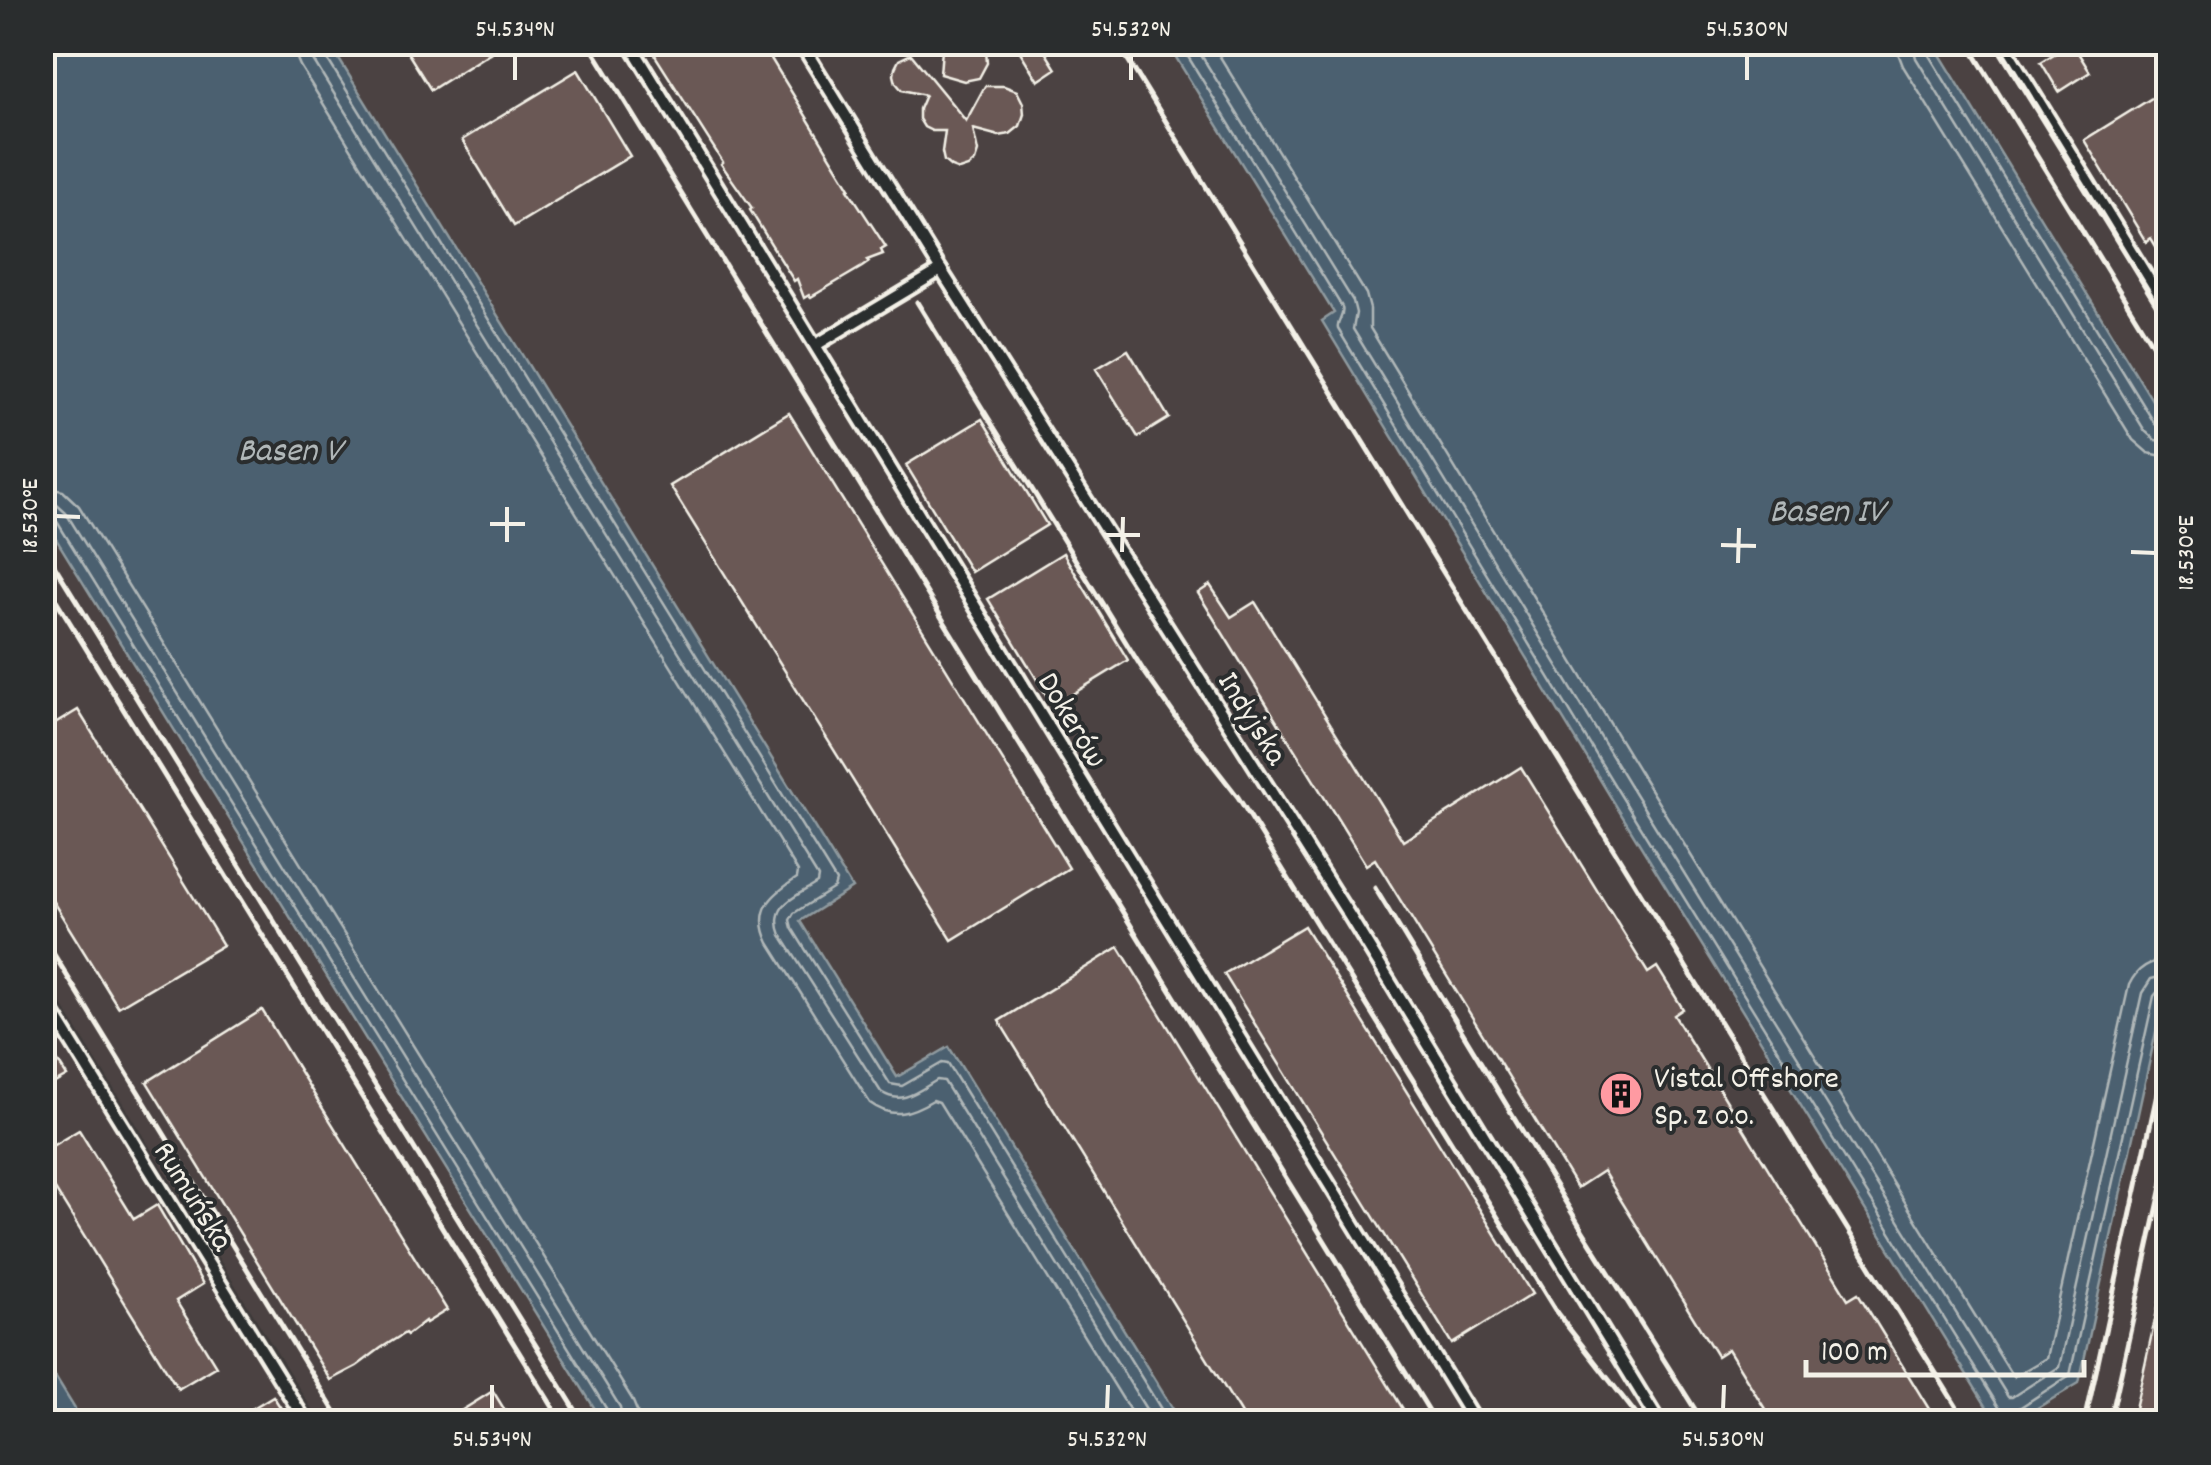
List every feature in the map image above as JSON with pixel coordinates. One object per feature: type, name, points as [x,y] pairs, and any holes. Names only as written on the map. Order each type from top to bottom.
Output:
[{"type":"lane","name":"Dokerów","points":[[629,42],[1475,1422]]},
{"type":"lane","name":"Indyjska","points":[[800,42],[1349,915],[1659,1422]]},
{"type":"lane","points":[[2002,42],[2168,311]]},
{"type":"lane","points":[[816,345],[941,270]]},
{"type":"lane","name":"Rumuńska","points":[[42,994],[306,1422]]},
{"type":"shaded area","points":[[329,43],[1167,43],[1334,314],[1322,322],[1996,1422],[1181,1422],[949,1047],[897,1078],[799,921],[851,888]]},
{"type":"shaded area","points":[[1933,43],[2168,43],[2168,426]]},
{"type":"shaded area","points":[[42,518],[603,1422],[320,1422],[43,974]]},
{"type":"shaded area","points":[[2168,977],[2168,1422],[2014,1422],[2079,1383]]},
{"type":"shaded area","points":[[42,982],[306,1422],[83,1422],[43,1357]]},
{"type":"water","name":"Basen V","points":[[43,42],[329,43],[852,888],[800,921],[897,1077],[949,1047],[1181,1422],[603,1422],[43,518]]},
{"type":"water","name":"Basen IV","points":[[1167,43],[1933,43],[2168,426],[2168,977],[2079,1383],[2014,1422],[1996,1422],[1322,321],[1334,313]]},
{"type":"water","points":[[43,1357],[83,1422],[43,1422]]},
{"type":"building","points":[[401,42],[507,42],[431,90]]},
{"type":"building","points":[[651,42],[761,42],[886,247],[881,250],[883,254],[804,298],[797,279],[794,281],[752,208],[721,164],[656,57]]},
{"type":"building","points":[[947,42],[981,42],[987,63],[979,78],[964,81],[940,74],[942,49]]},
{"type":"building","points":[[1039,42],[1056,69],[1038,81],[1019,50]]},
{"type":"building","points":[[2072,43],[2090,72],[2059,92],[2041,62]]},
{"type":"building","points":[[911,54],[966,121],[985,86],[1017,91],[1024,114],[1020,126],[999,136],[973,129],[978,152],[975,161],[959,170],[951,167],[942,152],[945,131],[932,131],[919,119],[925,95],[902,90],[896,83],[894,75],[899,60]]},
{"type":"building","points":[[578,70],[630,156],[514,226],[462,140]]},
{"type":"building","points":[[2168,88],[2168,128],[2160,133],[2168,148],[2168,266],[2151,238],[2146,242],[2084,140]]},
{"type":"building","points":[[1128,350],[1169,418],[1138,437],[1096,369]]},
{"type":"building","points":[[789,413],[1069,868],[952,940],[670,486]]},
{"type":"building","points":[[982,419],[1047,525],[971,572],[906,465]]},
{"type":"building","points":[[1063,553],[1128,660],[1053,706],[988,599]]},
{"type":"building","name":"Vistal Offshore Sp. z o.o.","points":[[1210,585],[1231,617],[1255,602],[1403,841],[1521,767],[1648,973],[1657,967],[1683,1009],[1674,1015],[1848,1299],[1858,1293],[1937,1422],[1773,1422],[1728,1349],[1717,1356],[1603,1171],[1577,1188],[1375,859],[1366,865],[1198,593]]},
{"type":"building","points":[[78,710],[223,945],[118,1007],[42,884],[42,732]]},
{"type":"building","points":[[1304,926],[1532,1294],[1452,1344],[1224,974]]},
{"type":"building","points":[[1119,947],[1411,1422],[1246,1422],[999,1021]]},
{"type":"building","points":[[262,1010],[447,1310],[330,1380],[147,1082]]},
{"type":"building","points":[[42,1036],[67,1076],[42,1090]]},
{"type":"building","points":[[79,1130],[134,1219],[157,1205],[203,1284],[176,1301],[216,1366],[178,1389],[42,1168],[42,1152]]},
{"type":"building","points":[[2162,1289],[2168,1290],[2168,1422],[2132,1422]]},
{"type":"building","points":[[493,1391],[512,1422],[443,1422]]},
{"type":"building","points":[[273,1396],[290,1422],[230,1422]]},
{"type":"railway","points":[[588,42],[1436,1422]]},
{"type":"railway","points":[[1117,42],[1966,1422]]},
{"type":"railway","points":[[1967,42],[2168,370]]},
{"type":"railway","points":[[1997,42],[2168,323]]},
{"type":"railway","points":[[917,302],[1143,670],[1238,797],[1557,1313],[1642,1422]]},
{"type":"railway","points":[[42,545],[583,1422]]},
{"type":"railway","points":[[42,577],[562,1422]]},
{"type":"railway","points":[[1375,888],[1703,1422]]},
{"type":"railway","points":[[42,935],[341,1422]]},
{"type":"railway","points":[[2085,1422],[2168,1044]]},
{"type":"railway","points":[[2110,1422],[2168,1160]]},
{"type":"place","name":"Vistal Offshore Sp. z o.o.","points":[[1621,1094]]}]
